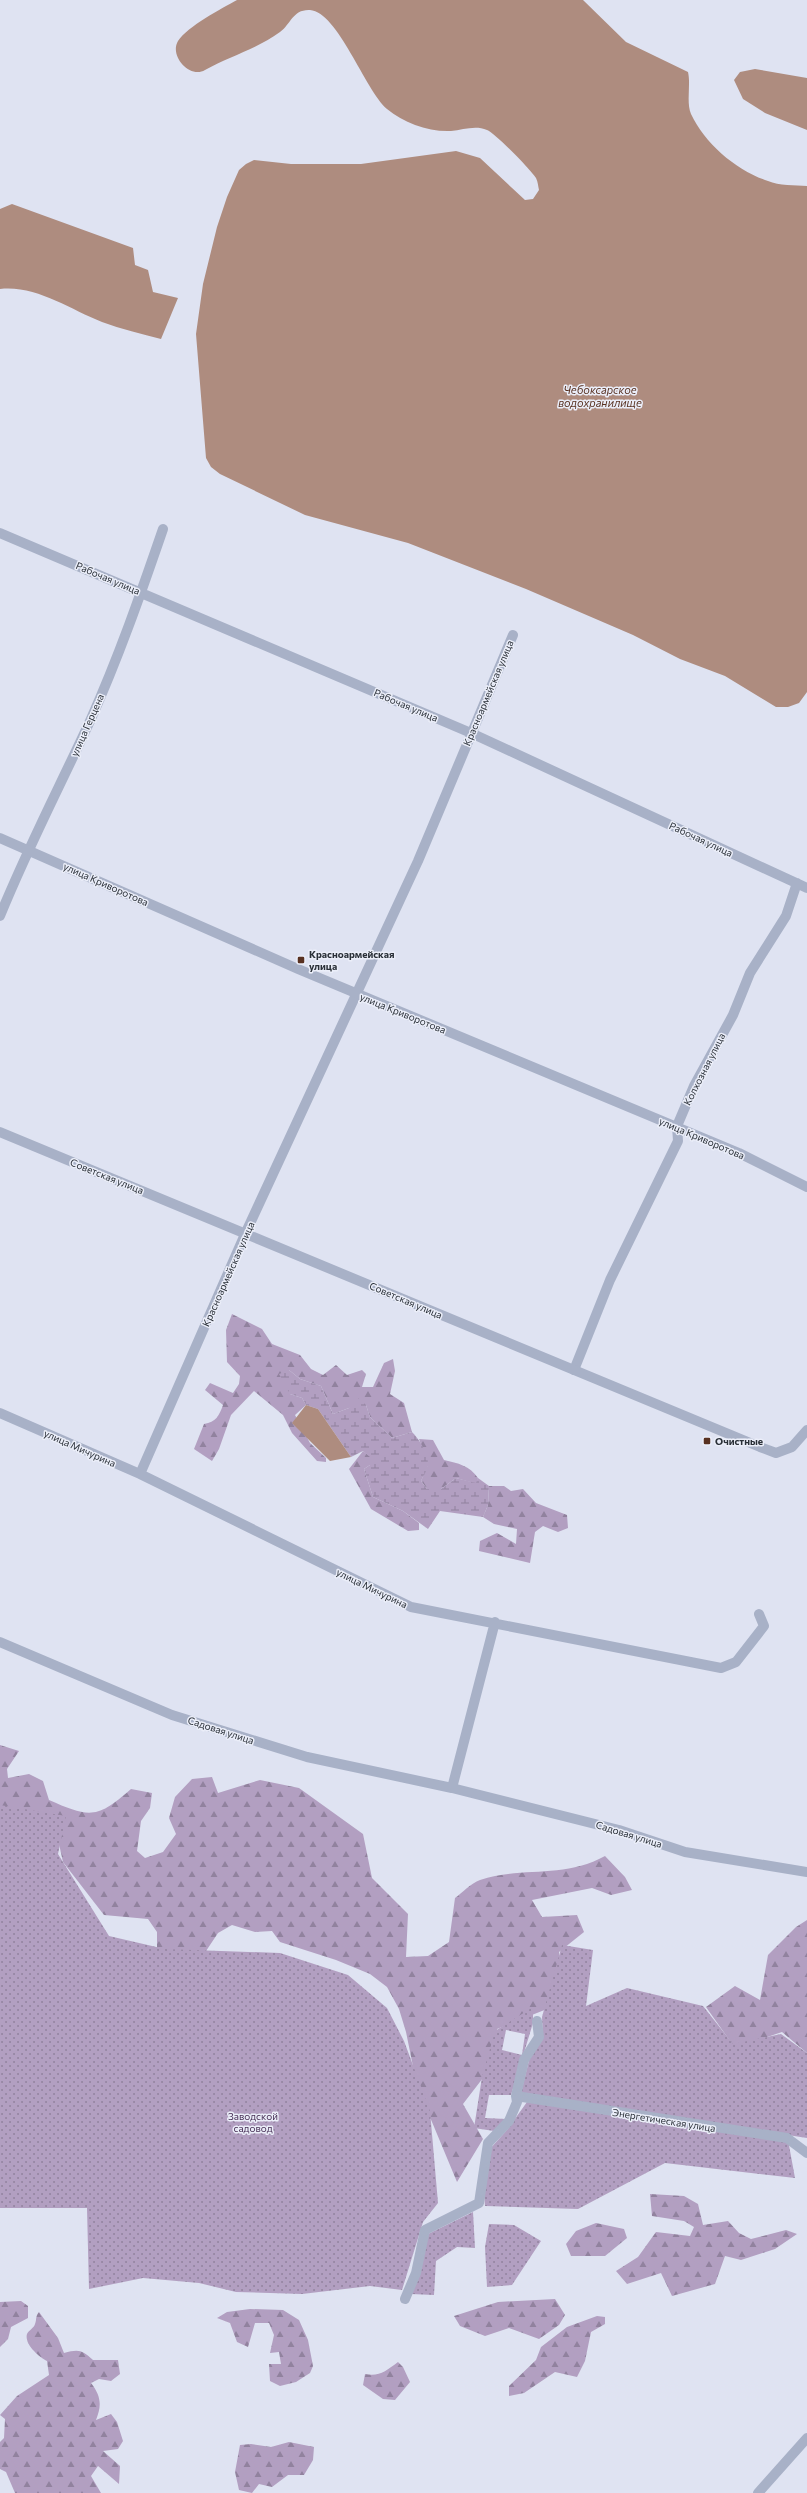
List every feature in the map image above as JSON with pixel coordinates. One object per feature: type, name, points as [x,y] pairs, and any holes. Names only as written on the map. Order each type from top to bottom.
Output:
[{"type":"street","name":"улица Герцена","points":[[0,916],[27,850],[91,720],[142,592],[163,529]]},
{"type":"street","name":"Рабочая улица","points":[[0,533],[471,733],[807,888]]},
{"type":"street","name":"Красноармейская улица","points":[[140,1474],[246,1232],[418,861],[513,636]]},
{"type":"street","name":"улица Криворотова","points":[[0,838],[357,994],[677,1126],[739,1153],[807,1187]]},
{"type":"street","name":"Колхозная улица","points":[[574,1370],[610,1280],[678,1141],[677,1126],[694,1086],[733,1015],[750,973],[786,916],[797,883]]},
{"type":"street","name":"Советская улица","points":[[0,1132],[246,1232],[776,1453],[792,1447],[807,1430]]},
{"type":"street","name":"улица Мичурина","points":[[0,1413],[140,1474],[411,1607],[495,1622],[721,1668],[736,1662],[764,1626],[759,1614]]},
{"type":"street","points":[[452,1788],[495,1622]]},
{"type":"street","name":"Садовая улица","points":[[0,1642],[172,1715],[307,1757],[452,1788],[619,1830],[686,1852],[807,1872]]},
{"type":"street","points":[[405,2299],[416,2273],[425,2230],[479,2204],[488,2143],[509,2121],[517,2102],[516,2096],[524,2060],[539,2037],[537,2021]]},
{"type":"street","name":"Энергетическая улица","points":[[516,2096],[787,2138],[807,2153]]},
{"type":"street","points":[[758,2493],[807,2438]]},
{"type":"green space","points":[[232,1314],[262,1329],[272,1344],[300,1355],[311,1369],[323,1375],[336,1365],[347,1375],[362,1370],[366,1374],[362,1387],[373,1387],[384,1363],[393,1359],[395,1371],[390,1394],[404,1403],[412,1432],[392,1438],[370,1417],[366,1405],[349,1408],[333,1414],[321,1386],[300,1379],[289,1370],[290,1394],[302,1398],[306,1405],[295,1415],[310,1443],[326,1458],[326,1462],[317,1461],[292,1433],[283,1415],[254,1391],[231,1415],[219,1449],[212,1461],[194,1449],[204,1424],[211,1422],[216,1418],[223,1405],[205,1390],[210,1383],[233,1393],[239,1384],[240,1376],[227,1362],[226,1330]]},
{"type":"green space","points":[[289,1370],[300,1379],[321,1386],[333,1414],[349,1408],[359,1398],[366,1405],[370,1417],[392,1438],[412,1432],[418,1439],[427,1457],[427,1470],[421,1481],[427,1489],[441,1489],[456,1478],[476,1483],[478,1478],[489,1486],[488,1505],[483,1517],[440,1511],[428,1529],[403,1511],[373,1497],[364,1469],[370,1465],[370,1457],[363,1451],[351,1457],[318,1409],[306,1405],[302,1398],[290,1394],[279,1374]]},
{"type":"green space","points":[[419,1439],[433,1440],[444,1460],[467,1468],[478,1478],[477,1484],[456,1478],[441,1489],[427,1489],[421,1481],[428,1465]]},
{"type":"green space","points":[[363,1451],[371,1457],[370,1465],[364,1469],[373,1497],[403,1511],[419,1523],[419,1530],[408,1531],[371,1509],[349,1469]]},
{"type":"green space","points":[[489,1486],[504,1486],[511,1491],[523,1489],[536,1503],[567,1515],[568,1528],[558,1532],[543,1526],[535,1532],[530,1563],[479,1551],[480,1541],[497,1533],[516,1544],[517,1529],[494,1524],[483,1517],[488,1505]]},
{"type":"green space","points":[[0,1745],[19,1751],[7,1769],[8,1778],[29,1774],[43,1781],[49,1800],[74,1810],[93,1812],[101,1810],[110,1806],[131,1789],[152,1793],[150,1808],[141,1821],[137,1851],[145,1858],[163,1852],[176,1834],[169,1818],[175,1797],[192,1779],[212,1777],[218,1793],[260,1780],[299,1788],[363,1834],[372,1878],[408,1914],[406,1957],[428,1956],[449,1942],[455,1898],[480,1880],[511,1874],[559,1870],[590,1863],[605,1856],[625,1877],[632,1890],[611,1895],[592,1888],[532,1900],[542,1917],[577,1915],[584,1932],[559,1952],[559,1983],[547,2009],[497,2029],[496,2061],[463,2104],[483,2139],[457,2182],[417,2086],[406,2032],[399,2009],[387,1987],[370,1974],[336,1960],[280,1942],[272,1931],[255,1932],[232,1925],[218,1933],[206,1951],[173,1961],[157,1948],[157,1932],[148,1919],[104,1915],[63,1862],[59,1844],[0,1845]]},
{"type":"green space","name":"Заводской садовод","points":[[0,1805],[66,1816],[58,1854],[109,1936],[165,1949],[280,1953],[348,1975],[387,2008],[404,2041],[430,2111],[438,2203],[423,2222],[402,2290],[370,2286],[302,2294],[236,2292],[199,2283],[143,2278],[89,2289],[87,2208],[0,2208]]},
{"type":"green space","points":[[807,1920],[807,2053],[782,2032],[735,2048],[706,2007],[735,1986],[760,2000],[768,1955],[796,1927]]},
{"type":"green space","points":[[562,1945],[593,1950],[586,2006],[627,1988],[703,2006],[733,2044],[781,2034],[807,2053],[807,2138],[521,2093],[531,2052],[543,2039],[542,2017]]},
{"type":"green space","points":[[533,2007],[533,2023],[511,2095],[489,2095],[485,2118],[506,2119],[494,2131],[474,2128],[482,2077],[495,2031]],"holes":[[[506,2030],[525,2034],[522,2055],[502,2050]]]},
{"type":"green space","points":[[527,2102],[788,2140],[795,2178],[665,2163],[578,2209],[485,2206],[483,2184],[489,2150],[507,2130]]},
{"type":"green space","points":[[650,2194],[684,2196],[698,2204],[703,2225],[728,2221],[739,2233],[751,2239],[786,2230],[797,2234],[775,2249],[741,2260],[725,2256],[715,2284],[672,2296],[661,2273],[627,2284],[616,2271],[638,2257],[656,2232],[690,2236],[694,2227],[684,2221],[652,2216]]},
{"type":"green space","points":[[473,2212],[475,2248],[457,2247],[436,2261],[434,2295],[411,2294],[428,2234]]},
{"type":"green space","points":[[596,2223],[624,2229],[627,2238],[605,2256],[571,2256],[566,2244],[576,2231]]},
{"type":"green space","points":[[489,2224],[514,2225],[541,2241],[512,2285],[487,2287],[485,2247]]},
{"type":"green space","points":[[555,2299],[565,2315],[559,2325],[539,2339],[509,2328],[485,2336],[460,2326],[454,2316],[498,2302]]},
{"type":"green space","points":[[21,2301],[28,2306],[28,2318],[11,2327],[8,2339],[0,2347],[0,2302]]},
{"type":"green space","points":[[250,2309],[283,2310],[299,2320],[308,2340],[313,2366],[310,2373],[296,2382],[280,2386],[270,2381],[269,2364],[281,2364],[279,2352],[270,2353],[274,2335],[269,2323],[255,2323],[248,2347],[237,2342],[230,2323],[217,2318],[227,2312]]},
{"type":"green space","points":[[39,2312],[58,2338],[64,2353],[80,2351],[93,2360],[118,2360],[120,2374],[111,2381],[99,2379],[91,2383],[99,2396],[100,2401],[96,2420],[111,2414],[117,2422],[123,2441],[118,2449],[103,2451],[120,2466],[119,2484],[98,2466],[91,2476],[101,2493],[15,2493],[6,2472],[0,2469],[0,2442],[4,2438],[5,2419],[0,2415],[17,2396],[49,2375],[47,2361],[33,2350],[27,2338],[27,2334],[36,2322]]},
{"type":"green space","points":[[597,2316],[605,2317],[605,2324],[591,2332],[585,2361],[577,2377],[555,2372],[524,2393],[509,2396],[509,2386],[536,2360],[541,2347],[567,2327]]},
{"type":"green space","points":[[398,2362],[403,2367],[410,2382],[395,2400],[383,2399],[363,2385],[365,2374],[378,2374],[386,2371]]},
{"type":"green space","points":[[289,2442],[314,2447],[313,2460],[304,2475],[288,2475],[272,2487],[259,2484],[252,2493],[239,2490],[235,2472],[240,2445],[251,2444],[271,2447]]},
{"type":"water","name":"Чебоксарское водохранилище","points":[[237,0],[583,0],[626,42],[688,72],[689,104],[691,114],[705,136],[723,155],[745,171],[772,183],[807,186],[807,692],[799,703],[788,707],[776,707],[725,676],[680,659],[633,635],[526,589],[408,543],[305,515],[220,474],[211,467],[206,458],[196,334],[203,284],[217,227],[227,197],[239,170],[246,164],[254,160],[291,164],[361,164],[456,151],[480,158],[525,200],[533,199],[539,190],[537,180],[533,174],[505,144],[487,130],[474,128],[451,131],[434,130],[417,126],[387,109],[370,86],[341,37],[331,24],[320,14],[310,10],[304,10],[296,14],[284,29],[253,48],[199,72],[187,69],[182,64],[176,53],[178,41],[197,24]]},
{"type":"water","points":[[755,69],[807,78],[807,130],[765,113],[743,99],[734,80],[740,72]]},
{"type":"water","points":[[12,204],[133,248],[135,265],[148,270],[153,292],[178,298],[161,339],[102,322],[39,294],[13,289],[0,289],[0,209]]},
{"type":"water","points":[[306,1405],[318,1409],[351,1457],[330,1461],[292,1423]]},
{"type":"place","name":"Красноармейская улица","points":[[301,960]]},
{"type":"place","name":"Очистные","points":[[707,1441]]}]
